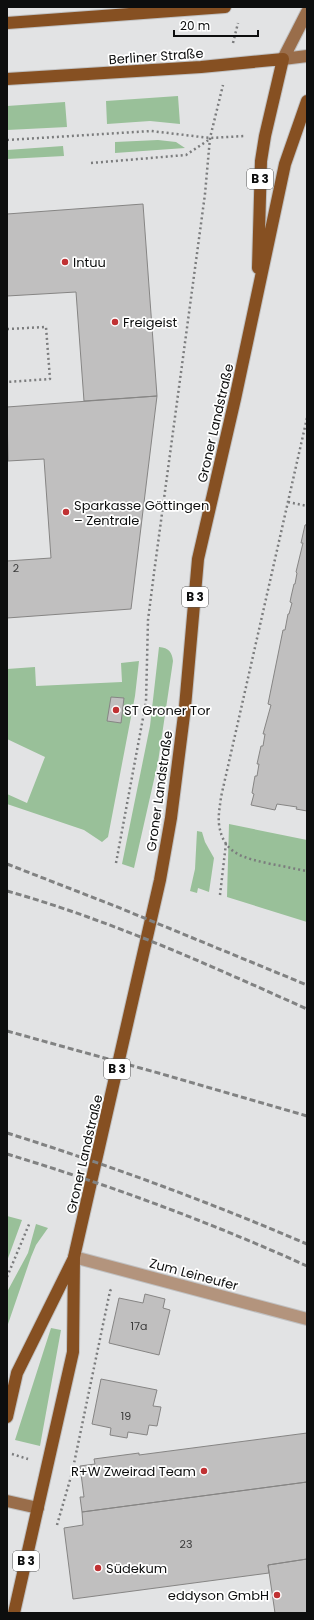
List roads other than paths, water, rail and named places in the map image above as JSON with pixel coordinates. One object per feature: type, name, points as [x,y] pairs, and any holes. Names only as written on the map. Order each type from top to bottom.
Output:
[{"type":"main road","points":[[7,23],[225,7]]},
{"type":"main road","name":"Groner Landstraße","points":[[257,302],[260,161],[283,59],[307,12]]},
{"type":"main road","name":"Berliner Straße","points":[[7,80],[201,67],[307,56]]},
{"type":"main road","name":"Groner Landstraße","points":[[14,1613],[73,1352],[74,1257],[160,880],[171,818],[185,707],[198,559],[257,302],[285,164],[307,101]]},
{"type":"main road","name":"Groner Landstraße","points":[[7,1417],[17,1373],[74,1257]]},
{"type":"main road","points":[[7,1381],[17,1373]]},
{"type":"main road","points":[[7,1501],[38,1508]]},
{"type":"street","name":"Zum Leineufer","points":[[74,1257],[307,1319]]},
{"type":"railway","points":[[7,864],[115,906],[307,985]]},
{"type":"railway","points":[[7,891],[84,915],[121,929],[159,944],[307,1009]]},
{"type":"railway","points":[[7,1031],[307,1116]]},
{"type":"railway","points":[[7,1133],[158,1185],[233,1213],[307,1244]]},
{"type":"railway","points":[[7,1154],[83,1178],[159,1205],[234,1234],[307,1266]]},
{"type":"place","name":"Intuu","points":[[65,262]]},
{"type":"place","name":"Freigeist","points":[[115,322]]},
{"type":"place","name":"Sparkasse Göttingen – Zentrale","points":[[66,512]]},
{"type":"place","name":"ST Groner Tor","points":[[116,710]]},
{"type":"place","name":"R+W Zweirad Team","points":[[204,1471]]},
{"type":"place","name":"Südekum","points":[[98,1568]]},
{"type":"place","name":"eddyson GmbH","points":[[277,1595]]}]
